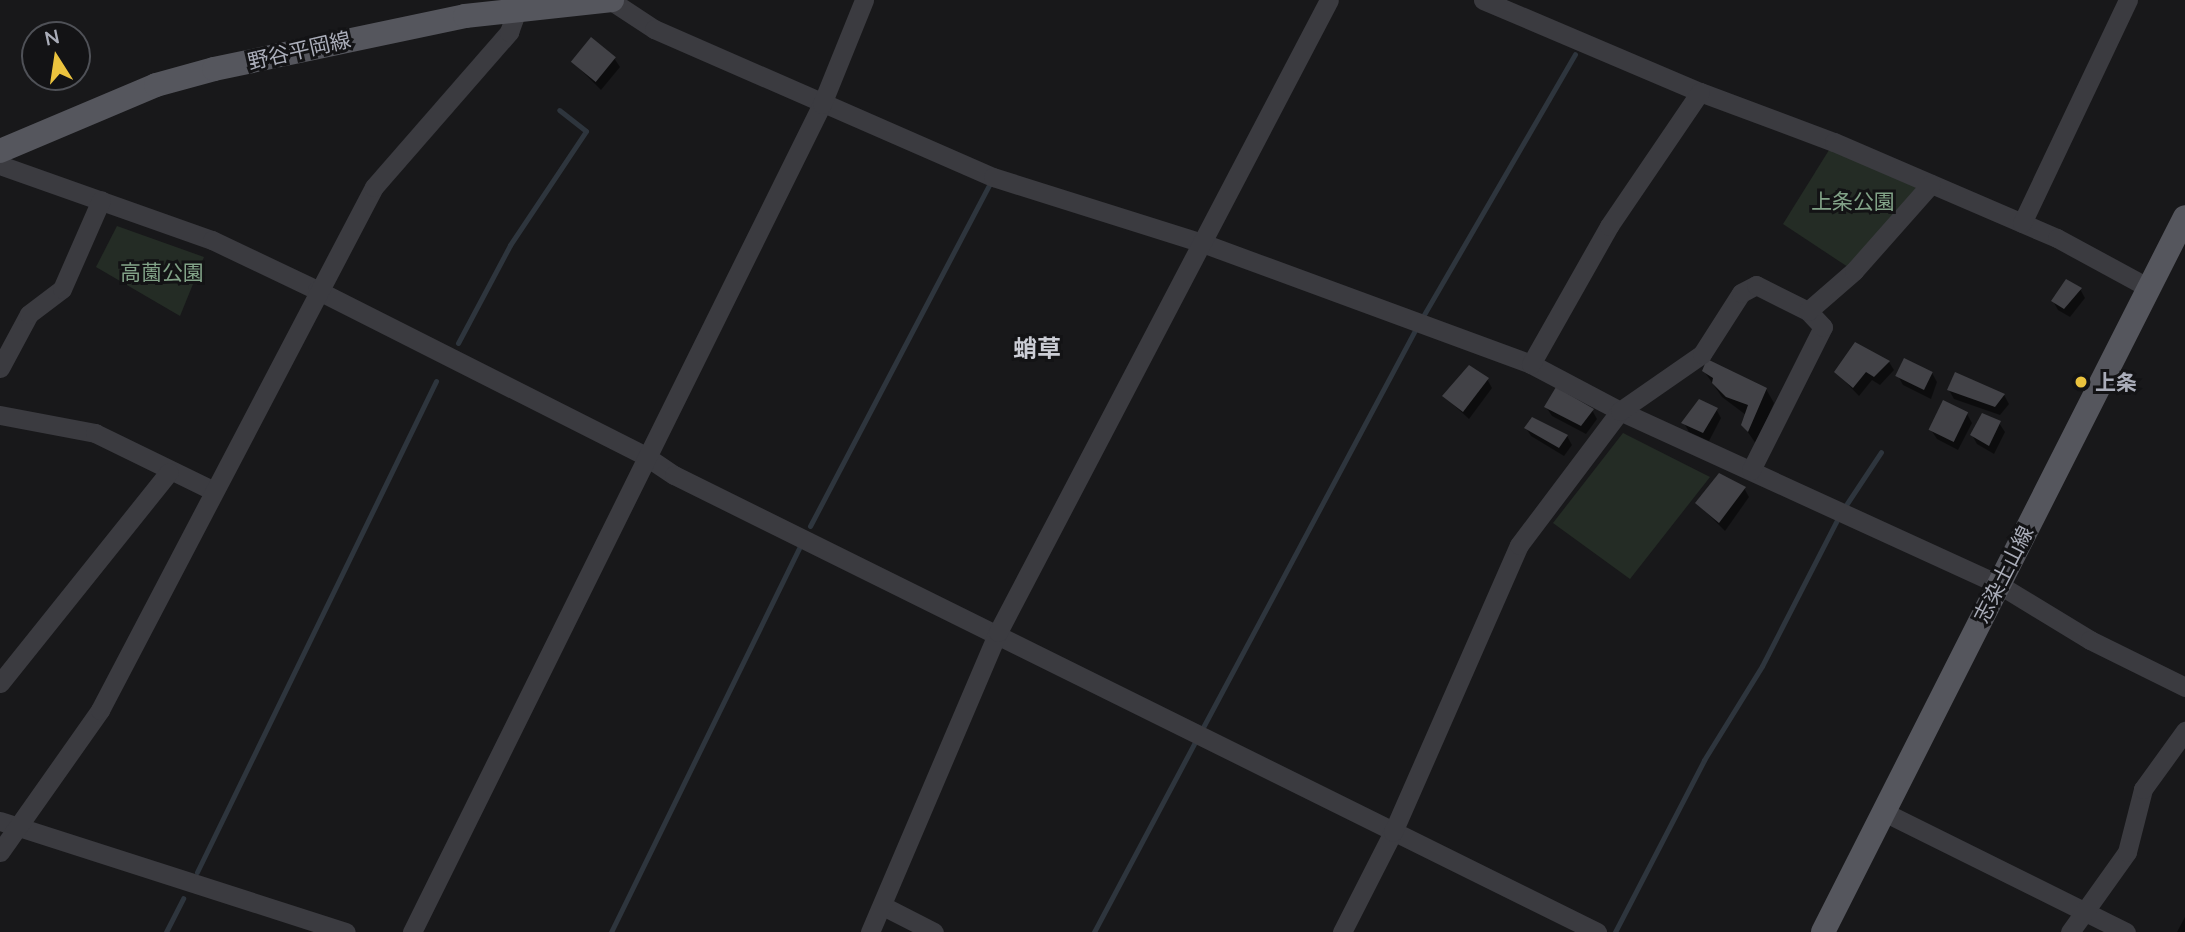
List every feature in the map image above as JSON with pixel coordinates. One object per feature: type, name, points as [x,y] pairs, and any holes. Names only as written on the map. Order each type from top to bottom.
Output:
[{"type":"main road","name":"野谷平岡線","points":[[0,151],[156,85],[364,35],[518,7],[611,0]]},
{"type":"main road","name":"志染土山線","points":[[1823,932],[2185,217]]},
{"type":"street","points":[[611,0],[654,29],[993,177],[1205,244],[1531,364],[1620,411],[1998,584],[2090,640],[2185,687]]},
{"type":"street","points":[[412,932],[822,104],[864,0]]},
{"type":"street","points":[[870,932],[998,632],[1205,244],[1329,0]]},
{"type":"street","points":[[1483,0],[2022,223],[2149,288]]},
{"type":"street","points":[[2022,223],[2070,131],[2128,0]]},
{"type":"street","points":[[0,852],[8,825],[100,710],[317,290],[374,187],[509,32],[518,7]]},
{"type":"street","points":[[1531,364],[1609,226],[1700,92]]},
{"type":"street","points":[[0,165],[212,240],[317,290],[647,457],[674,475],[998,632],[1597,932]]},
{"type":"street","points":[[1808,311],[1854,271],[1931,184]]},
{"type":"street","points":[[0,368],[29,314],[62,289],[101,200]]},
{"type":"street","points":[[1342,932],[1393,832],[1520,545],[1620,411],[1702,354],[1741,293],[1756,285],[1808,311],[1823,327],[1751,470]]},
{"type":"street","points":[[0,415],[95,433],[214,492]]},
{"type":"street","points":[[0,683],[169,472]]},
{"type":"street","points":[[2070,932],[2127,852],[2143,789],[2185,731]]},
{"type":"street","points":[[1884,811],[2126,932]]},
{"type":"street","points":[[8,825],[346,932]]},
{"type":"street","points":[[883,906],[934,932]]},
{"type":"green space","name":"上条公園","points":[[1834,142],[1931,184],[1854,271],[1783,224]]},
{"type":"green space","name":"高薗公園","points":[[117,226],[204,257],[180,316],[96,267]]},
{"type":"green space","points":[[1623,433],[1710,477],[1630,579],[1553,523]]},
{"type":"building","points":[[591,37],[616,57],[596,82],[571,62]]},
{"type":"building","points":[[2066,279],[2082,288],[2064,309],[2051,301]]},
{"type":"building","points":[[1855,342],[1890,361],[1874,377],[1866,372],[1853,388],[1834,372]]},
{"type":"building","points":[[1904,358],[1933,372],[1924,390],[1895,376]]},
{"type":"building","points":[[1707,359],[1767,388],[1748,432],[1741,425],[1748,405],[1726,397],[1712,383],[1713,378],[1702,371]]},
{"type":"building","points":[[1469,365],[1489,378],[1463,412],[1442,396]]},
{"type":"building","points":[[1955,372],[2005,394],[1995,407],[1947,390]]},
{"type":"building","points":[[1556,387],[1594,409],[1581,426],[1544,407]]},
{"type":"building","points":[[1699,399],[1718,408],[1703,433],[1681,423]]},
{"type":"building","points":[[1943,400],[1968,412],[1954,442],[1929,430]]},
{"type":"building","points":[[1982,413],[2001,421],[1989,446],[1970,435]]},
{"type":"building","points":[[1532,417],[1568,435],[1559,448],[1524,428]]},
{"type":"building","points":[[1719,473],[1746,487],[1719,523],[1695,503]]},
{"type":"waterway","points":[[1422,318],[1575,54]]},
{"type":"waterway","points":[[458,343],[510,245],[586,131],[559,110]]},
{"type":"waterway","points":[[810,526],[992,180]]},
{"type":"waterway","points":[[1201,731],[1417,326]]},
{"type":"waterway","points":[[197,872],[436,381]]},
{"type":"waterway","points":[[1844,508],[1881,452]]},
{"type":"waterway","points":[[1615,932],[1704,760],[1762,666],[1839,516]]},
{"type":"waterway","points":[[611,932],[801,545]]},
{"type":"waterway","points":[[1094,932],[1196,740]]},
{"type":"waterway","points":[[166,932],[183,898]]},
{"type":"place","name":"上条","points":[[2081,382]]},
{"type":"district","name":"蛸草","points":[[1037,348]]}]
